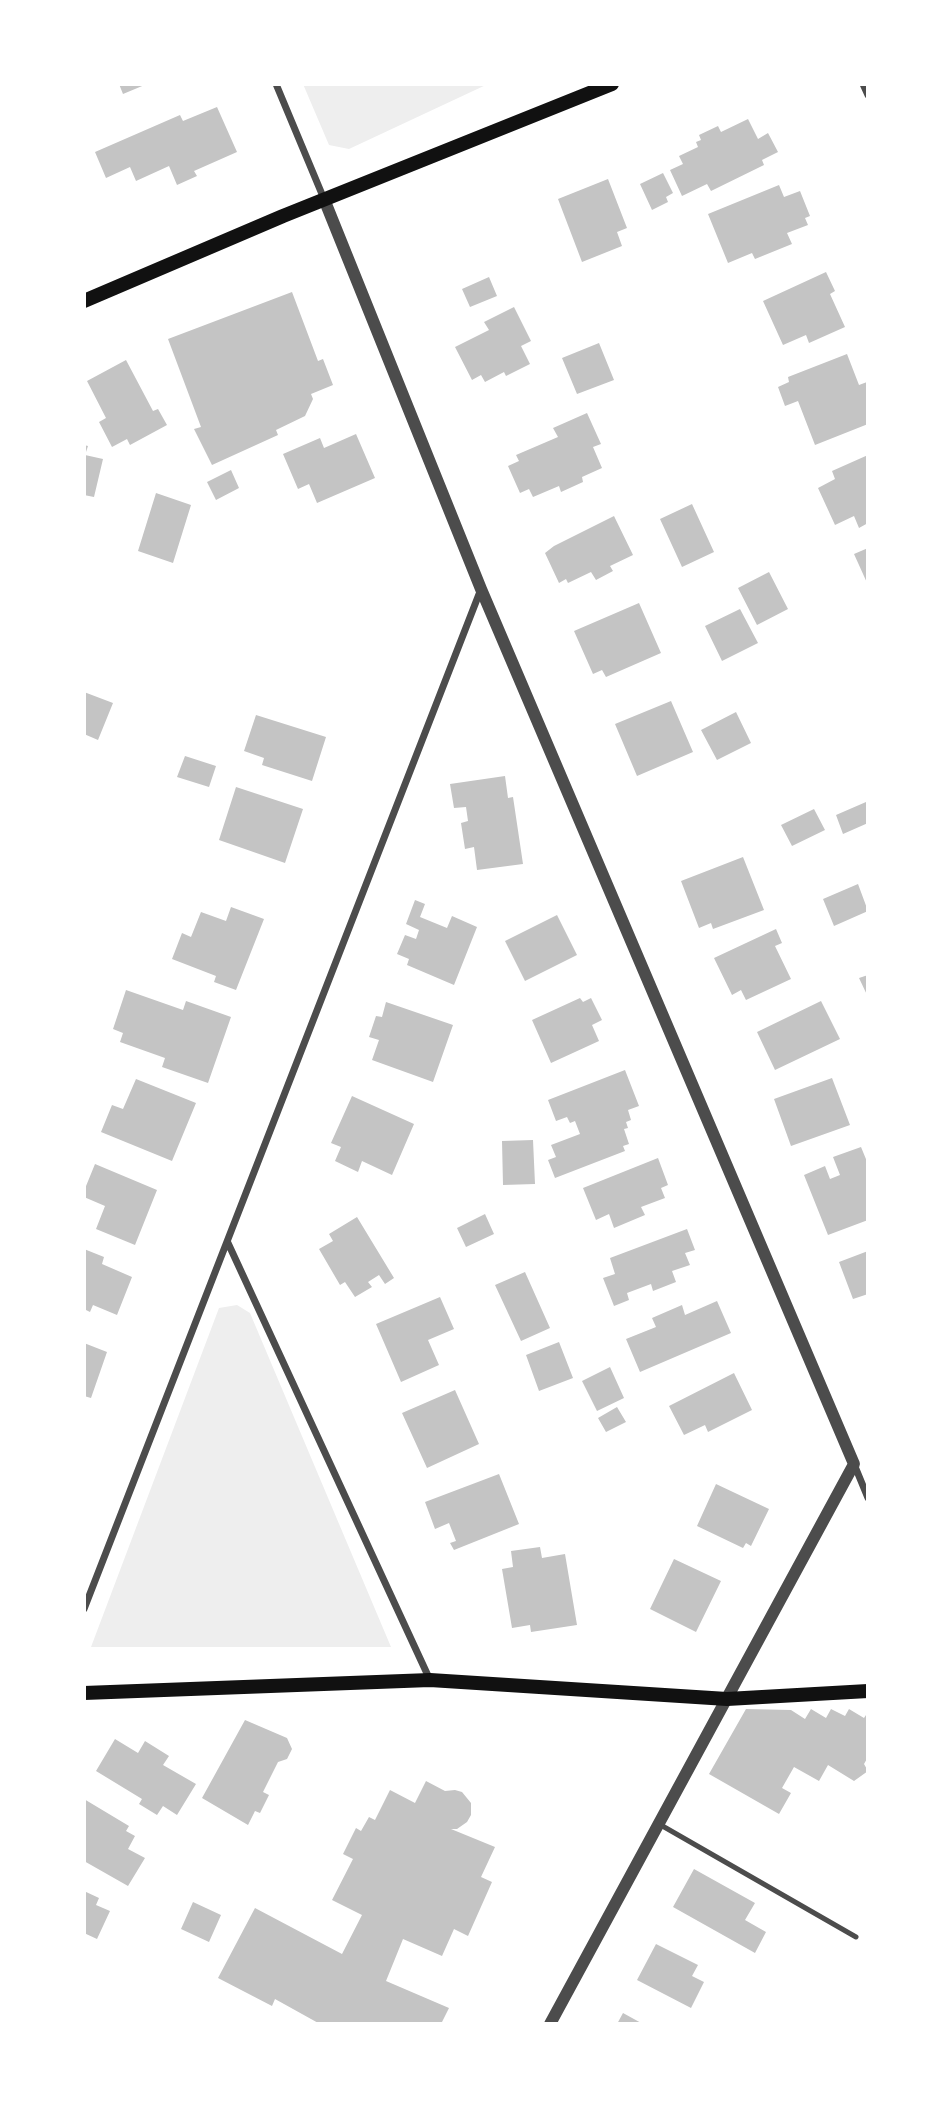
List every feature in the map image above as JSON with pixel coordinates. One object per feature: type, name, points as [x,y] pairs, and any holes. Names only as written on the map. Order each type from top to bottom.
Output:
[{"type":"main road","points":[[84,302],[324,200],[612,84]]},
{"type":"main road","points":[[84,1693],[430,1680],[727,1699],[868,1692]]},
{"type":"street","points":[[276,84],[481,589],[868,1498]]},
{"type":"street","points":[[863,84],[868,95]]},
{"type":"street","points":[[84,1609],[481,589]]},
{"type":"street","points":[[228,1243],[430,1680]]},
{"type":"street","points":[[550,2024],[854,1464]]},
{"type":"lane","points":[[659,1824],[856,1937]]},
{"type":"shaded area","points":[[303,84],[488,84],[349,149],[329,145]]},
{"type":"shaded area","points":[[237,1305],[250,1313],[391,1647],[91,1647],[219,1308]]},
{"type":"building","points":[[119,84],[147,84],[123,94]]},
{"type":"building","points":[[217,107],[237,152],[194,171],[197,176],[177,185],[169,166],[136,181],[130,167],[106,178],[95,152],[180,115],[183,121]]},
{"type":"building","points":[[748,119],[758,139],[768,133],[778,152],[762,160],[764,165],[711,191],[707,184],[682,196],[670,170],[683,164],[679,156],[698,147],[696,142],[701,140],[699,135],[718,126],[721,132]]},
{"type":"building","points":[[663,173],[673,193],[666,197],[668,202],[652,210],[640,184]]},
{"type":"building","points":[[608,179],[627,228],[617,232],[622,246],[582,262],[558,199]]},
{"type":"building","points":[[779,185],[784,197],[800,191],[810,216],[805,218],[808,225],[787,233],[792,244],[755,259],[752,253],[728,263],[708,214]]},
{"type":"building","points":[[826,272],[835,291],[830,294],[845,327],[809,343],[806,335],[783,345],[763,301]]},
{"type":"building","points":[[489,277],[497,296],[470,307],[462,289]]},
{"type":"building","points":[[292,292],[318,361],[323,359],[333,385],[311,394],[313,399],[305,416],[276,430],[278,435],[212,465],[194,429],[201,427],[168,339]]},
{"type":"building","points":[[514,307],[531,341],[521,346],[530,364],[506,376],[504,372],[485,382],[481,375],[472,380],[455,347],[489,330],[484,322]]},
{"type":"building","points":[[599,343],[614,380],[577,394],[562,358]]},
{"type":"building","points":[[847,354],[859,385],[867,382],[868,385],[868,424],[815,445],[798,401],[785,406],[778,387],[789,382],[788,377]]},
{"type":"building","points":[[126,360],[153,411],[158,409],[167,425],[130,445],[127,439],[112,447],[99,422],[106,418],[87,381]]},
{"type":"building","points":[[587,413],[601,444],[593,447],[602,468],[582,477],[583,482],[561,492],[559,486],[533,497],[529,489],[520,493],[508,466],[519,461],[516,455],[558,437],[553,428]]},
{"type":"building","points":[[356,434],[375,478],[317,503],[309,484],[298,489],[283,454],[320,438],[324,448]]},
{"type":"building","points":[[84,445],[88,446],[85,455],[103,459],[94,497],[84,495]]},
{"type":"building","points":[[868,455],[868,523],[859,528],[854,516],[835,525],[818,488],[835,479],[832,471]]},
{"type":"building","points":[[231,470],[239,488],[216,500],[207,482]]},
{"type":"building","points":[[156,493],[191,505],[173,563],[138,551]]},
{"type":"building","points":[[692,504],[714,552],[682,567],[660,519]]},
{"type":"building","points":[[614,516],[633,555],[610,566],[613,571],[596,580],[591,572],[568,583],[566,579],[559,583],[545,553]]},
{"type":"building","points":[[868,548],[868,585],[854,554]]},
{"type":"building","points":[[769,572],[788,609],[757,625],[738,588]]},
{"type":"building","points":[[639,603],[661,653],[606,677],[602,670],[593,674],[574,631]]},
{"type":"building","points":[[740,609],[758,643],[722,661],[705,626]]},
{"type":"building","points":[[84,692],[113,703],[98,740],[84,734]]},
{"type":"building","points":[[671,701],[693,752],[637,776],[615,724]]},
{"type":"building","points":[[736,712],[751,743],[717,760],[701,730]]},
{"type":"building","points":[[256,715],[326,737],[312,781],[262,765],[264,758],[244,751]]},
{"type":"building","points":[[185,756],[216,766],[209,787],[177,777]]},
{"type":"building","points":[[505,776],[508,798],[513,797],[523,864],[477,870],[474,847],[465,849],[461,823],[468,821],[466,807],[454,808],[450,784]]},
{"type":"building","points":[[236,787],[303,809],[285,863],[219,840]]},
{"type":"building","points":[[866,802],[868,823],[843,834],[836,815]]},
{"type":"building","points":[[814,809],[825,830],[792,846],[781,825]]},
{"type":"building","points":[[743,857],[764,910],[713,929],[711,923],[699,928],[681,881]]},
{"type":"building","points":[[858,884],[868,911],[834,926],[823,899]]},
{"type":"building","points":[[415,900],[425,904],[420,917],[447,928],[452,916],[477,927],[454,985],[407,965],[409,959],[397,954],[405,935],[416,939],[419,930],[406,924]]},
{"type":"building","points":[[231,907],[264,919],[236,990],[214,982],[216,976],[172,959],[182,933],[191,937],[201,912],[226,921]]},
{"type":"building","points":[[557,915],[577,955],[525,981],[505,941]]},
{"type":"building","points":[[776,929],[782,943],[775,946],[791,979],[746,1000],[741,990],[732,995],[714,958]]},
{"type":"building","points":[[868,975],[868,997],[859,978]]},
{"type":"building","points":[[126,990],[183,1010],[186,1001],[231,1017],[208,1083],[162,1067],[165,1058],[120,1042],[123,1033],[113,1029]]},
{"type":"building","points":[[580,998],[583,1002],[591,998],[602,1020],[592,1025],[599,1041],[551,1063],[532,1020]]},
{"type":"building","points":[[821,1001],[840,1039],[775,1070],[757,1032]]},
{"type":"building","points":[[386,1002],[453,1025],[433,1082],[372,1060],[379,1040],[369,1037],[376,1016],[382,1017]]},
{"type":"building","points":[[625,1070],[639,1106],[628,1110],[631,1120],[626,1122],[628,1128],[624,1129],[629,1144],[623,1146],[625,1151],[555,1178],[548,1160],[556,1157],[551,1145],[580,1134],[575,1121],[570,1123],[567,1117],[556,1121],[548,1100]]},
{"type":"building","points":[[832,1078],[850,1125],[791,1146],[774,1099]]},
{"type":"building","points":[[136,1079],[196,1103],[172,1161],[101,1132],[112,1105],[123,1109]]},
{"type":"building","points":[[352,1096],[414,1124],[392,1175],[362,1161],[358,1172],[335,1161],[341,1147],[331,1143]]},
{"type":"building","points":[[533,1140],[535,1184],[503,1185],[502,1141]]},
{"type":"building","points":[[861,1147],[868,1164],[868,1220],[828,1235],[804,1175],[825,1166],[830,1179],[840,1175],[833,1157]]},
{"type":"building","points":[[658,1158],[668,1185],[661,1188],[665,1198],[641,1207],[645,1215],[614,1228],[609,1214],[596,1220],[583,1188]]},
{"type":"building","points":[[95,1164],[157,1190],[135,1245],[96,1229],[105,1206],[84,1197]]},
{"type":"building","points":[[485,1214],[494,1234],[466,1247],[457,1228]]},
{"type":"building","points":[[357,1217],[394,1278],[385,1284],[379,1275],[368,1282],[372,1287],[355,1297],[345,1282],[340,1285],[319,1249],[333,1241],[329,1234]]},
{"type":"building","points":[[687,1229],[695,1250],[685,1253],[690,1265],[672,1271],[676,1282],[653,1291],[651,1284],[627,1293],[629,1300],[614,1306],[603,1278],[615,1274],[610,1258]]},
{"type":"building","points":[[84,1249],[104,1257],[102,1264],[132,1277],[117,1315],[93,1305],[90,1312],[84,1309]]},
{"type":"building","points":[[868,1251],[868,1294],[853,1299],[839,1262]]},
{"type":"building","points":[[525,1272],[550,1328],[521,1341],[495,1285]]},
{"type":"building","points":[[440,1297],[454,1329],[428,1340],[439,1365],[401,1382],[376,1324]]},
{"type":"building","points":[[717,1301],[731,1333],[640,1372],[626,1339],[656,1327],[652,1318],[682,1305],[685,1315]]},
{"type":"building","points":[[559,1342],[573,1378],[539,1391],[526,1355]]},
{"type":"building","points":[[84,1343],[107,1352],[91,1398],[84,1396]]},
{"type":"building","points":[[610,1367],[624,1398],[597,1411],[582,1381]]},
{"type":"building","points":[[734,1373],[752,1410],[708,1432],[705,1425],[684,1435],[669,1406]]},
{"type":"building","points":[[455,1390],[479,1444],[427,1468],[402,1413]]},
{"type":"building","points":[[617,1407],[626,1422],[606,1432],[598,1418]]},
{"type":"building","points":[[499,1474],[519,1524],[454,1550],[450,1543],[456,1541],[449,1523],[435,1529],[425,1502]]},
{"type":"building","points":[[716,1484],[769,1509],[751,1546],[746,1543],[743,1548],[697,1526]]},
{"type":"building","points":[[540,1547],[542,1558],[565,1554],[577,1625],[531,1632],[530,1625],[512,1628],[502,1569],[513,1567],[511,1551]]},
{"type":"building","points":[[674,1559],[721,1581],[696,1632],[650,1609]]},
{"type":"building","points":[[746,1709],[791,1710],[805,1719],[811,1709],[826,1718],[831,1709],[845,1716],[849,1709],[864,1718],[868,1712],[868,1757],[864,1764],[868,1771],[854,1781],[828,1765],[819,1781],[794,1767],[782,1788],[791,1793],[779,1814],[709,1774]]},
{"type":"building","points":[[245,1720],[287,1738],[292,1749],[287,1759],[278,1762],[263,1792],[269,1795],[260,1813],[255,1811],[248,1825],[202,1798]]},
{"type":"building","points":[[115,1739],[138,1753],[145,1741],[169,1756],[163,1765],[196,1784],[177,1815],[163,1806],[157,1815],[139,1804],[142,1799],[96,1771]]},
{"type":"building","points":[[426,1781],[445,1791],[462,1792],[471,1803],[471,1815],[467,1822],[457,1829],[451,1829],[495,1847],[481,1877],[492,1882],[468,1936],[454,1929],[442,1956],[403,1939],[386,1981],[449,2008],[441,2024],[320,2024],[275,1999],[272,2006],[218,1978],[255,1908],[342,1954],[362,1915],[332,1900],[353,1859],[343,1854],[356,1828],[361,1831],[369,1817],[375,1820],[390,1790],[415,1803]]},
{"type":"building","points":[[84,1799],[129,1826],[126,1831],[135,1836],[128,1849],[145,1858],[128,1886],[84,1861]]},
{"type":"building","points":[[694,1869],[755,1903],[745,1920],[766,1932],[755,1953],[673,1907]]},
{"type":"building","points":[[84,1891],[99,1898],[96,1905],[110,1911],[97,1939],[84,1933]]},
{"type":"building","points":[[193,1902],[221,1915],[209,1942],[181,1929]]},
{"type":"building","points":[[656,1944],[698,1965],[692,1976],[704,1982],[691,2008],[637,1980]]},
{"type":"building","points":[[623,2013],[643,2024],[617,2024]]}]
